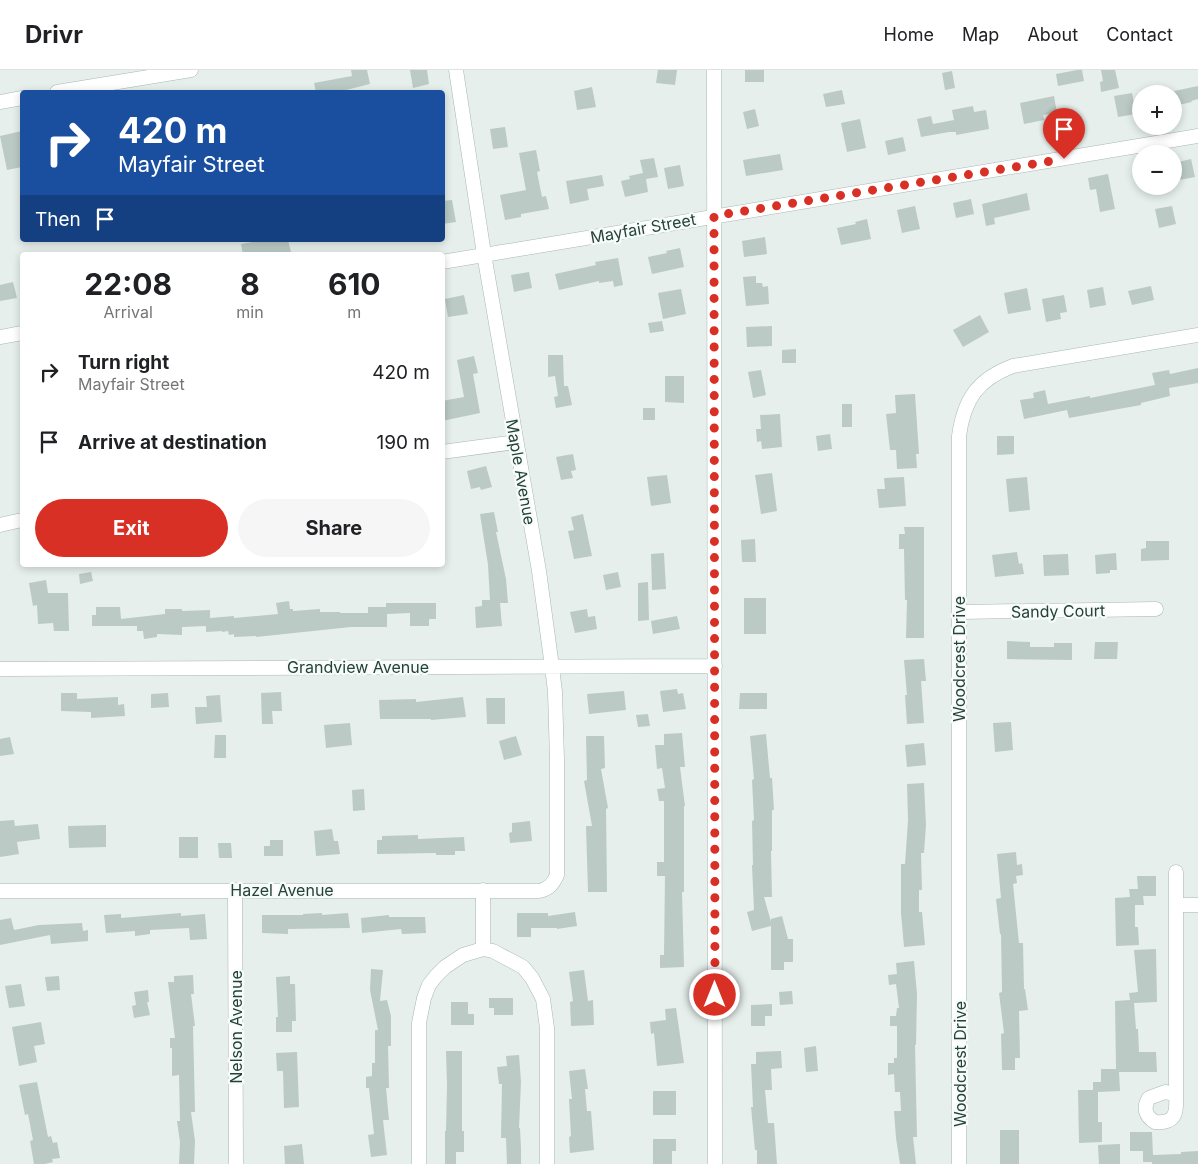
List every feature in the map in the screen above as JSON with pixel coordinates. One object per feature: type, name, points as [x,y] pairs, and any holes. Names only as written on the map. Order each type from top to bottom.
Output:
[{"type":"street","points":[[69,90],[191,70]]},
{"type":"street","name":"Maple Avenue","points":[[456,70],[484,254],[539,571],[556,692],[556,876]]},
{"type":"street","points":[[714,70],[716,1164]]},
{"type":"street","points":[[0,102],[20,98]]},
{"type":"street","name":"Mayfair Street","points":[[445,261],[1198,136]]},
{"type":"street","points":[[0,337],[20,333]]},
{"type":"street","name":"Woodcrest Drive","points":[[960,1164],[959,436],[962,417],[979,386],[991,376],[1013,366],[1198,335]]},
{"type":"street","points":[[445,452],[516,442]]},
{"type":"street","points":[[0,525],[20,520]]},
{"type":"street","name":"Sandy Court","points":[[960,612],[1156,609]]},
{"type":"street","name":"Grandview Avenue","points":[[0,669],[716,666]]},
{"type":"street","points":[[1176,872],[1176,1094]]},
{"type":"street","name":"Hazel Avenue","points":[[0,891],[544,890],[554,882],[556,876]]},
{"type":"street","name":"Nelson Avenue","points":[[236,890],[236,1164]]},
{"type":"street","points":[[483,890],[483,949]]},
{"type":"street","points":[[1176,905],[1198,905]]},
{"type":"street","points":[[419,1164],[418,1023],[424,998],[429,985],[445,967],[464,955],[483,949],[493,951],[523,967],[544,999],[547,1028],[547,1164]]},
{"type":"building","points":[[351,70],[367,70],[370,84],[346,90],[316,90],[314,83],[352,76]]},
{"type":"building","points":[[410,70],[427,70],[429,84],[413,88]]},
{"type":"building","points":[[658,70],[677,70],[675,85],[656,83]]},
{"type":"building","points":[[745,70],[764,70],[764,82],[745,82]]},
{"type":"building","points":[[1082,70],[1084,81],[1058,86],[1056,74]]},
{"type":"building","points":[[1101,70],[1115,70],[1119,88],[1101,92],[1100,82],[1103,81]]},
{"type":"building","points":[[952,71],[955,88],[945,90],[942,73]]},
{"type":"building","points":[[1198,86],[1198,99],[1182,104],[1182,89]]},
{"type":"building","points":[[592,87],[596,107],[577,110],[574,91]]},
{"type":"building","points":[[842,90],[845,104],[826,107],[823,94]]},
{"type":"building","points":[[1132,93],[1132,115],[1118,117],[1114,96]]},
{"type":"building","points":[[1054,96],[1057,113],[1043,115],[1044,120],[1024,124],[1020,103]]},
{"type":"building","points":[[973,106],[974,112],[986,110],[989,129],[956,135],[956,132],[949,132],[921,137],[917,119],[931,116],[933,124],[954,120],[952,110]]},
{"type":"building","points":[[755,109],[759,126],[747,129],[743,112]]},
{"type":"building","points":[[860,119],[866,148],[847,152],[841,123]]},
{"type":"building","points":[[505,127],[508,147],[493,149],[490,129]]},
{"type":"building","points":[[20,131],[20,167],[7,170],[0,136]]},
{"type":"building","points":[[903,137],[906,151],[888,155],[885,141]]},
{"type":"building","points":[[536,150],[540,171],[537,172],[542,197],[546,196],[549,209],[521,214],[521,217],[505,220],[500,195],[526,190],[519,153]]},
{"type":"building","points":[[780,154],[783,170],[746,176],[743,160]]},
{"type":"building","points":[[654,158],[658,177],[646,179],[648,192],[625,197],[621,181],[630,179],[629,176],[643,173],[640,160]]},
{"type":"building","points":[[1191,159],[1195,177],[1182,179],[1182,161]]},
{"type":"building","points":[[680,165],[684,186],[668,189],[664,168]]},
{"type":"building","points":[[1108,174],[1115,209],[1100,212],[1096,189],[1090,190],[1088,178]]},
{"type":"building","points":[[602,175],[604,186],[587,189],[589,200],[570,204],[566,181]]},
{"type":"building","points":[[1027,193],[1030,210],[994,218],[995,224],[986,226],[982,204]]},
{"type":"building","points":[[971,199],[974,214],[956,218],[953,203]]},
{"type":"building","points":[[452,200],[456,222],[445,224],[445,201]]},
{"type":"building","points":[[915,206],[920,229],[902,233],[897,210]]},
{"type":"building","points":[[1172,206],[1176,224],[1159,228],[1155,209]]},
{"type":"building","points":[[867,219],[871,239],[841,245],[837,228],[856,224],[855,222]]},
{"type":"building","points":[[765,237],[767,254],[744,257],[742,241]]},
{"type":"building","points":[[288,242],[291,252],[242,252],[241,244]]},
{"type":"building","points":[[680,248],[684,267],[652,274],[648,257]]},
{"type":"building","points":[[618,258],[623,285],[614,287],[613,281],[599,283],[599,281],[559,290],[555,274],[596,265],[595,262]]},
{"type":"building","points":[[529,272],[532,288],[514,292],[511,275]]},
{"type":"building","points":[[756,276],[756,283],[762,283],[763,287],[768,286],[769,304],[746,306],[743,277]]},
{"type":"building","points":[[13,282],[17,298],[0,301],[0,285]]},
{"type":"building","points":[[1151,286],[1154,300],[1132,305],[1128,291]]},
{"type":"building","points":[[1103,287],[1106,305],[1090,308],[1087,290]]},
{"type":"building","points":[[1027,288],[1031,310],[1008,314],[1004,293]]},
{"type":"building","points":[[681,289],[686,314],[663,319],[658,293]]},
{"type":"building","points":[[464,295],[468,314],[448,317],[445,299]]},
{"type":"building","points":[[1064,295],[1067,312],[1060,313],[1061,319],[1046,322],[1042,299]]},
{"type":"building","points":[[980,315],[989,332],[963,347],[953,330]]},
{"type":"building","points":[[662,321],[664,331],[650,333],[648,323]]},
{"type":"building","points":[[772,326],[772,346],[747,347],[746,327]]},
{"type":"building","points":[[796,349],[796,363],[782,363],[782,350]]},
{"type":"building","points":[[548,355],[563,355],[564,386],[568,386],[572,405],[556,408],[554,397],[558,396],[555,376],[548,377]]},
{"type":"building","points":[[474,356],[478,373],[473,374],[480,413],[445,420],[445,400],[464,397],[457,360]]},
{"type":"building","points":[[1198,368],[1198,383],[1169,388],[1170,396],[1141,403],[1141,405],[1069,418],[1067,410],[1024,419],[1020,400],[1034,398],[1033,393],[1045,390],[1048,404],[1090,396],[1090,398],[1155,385],[1152,373],[1169,370],[1170,374]]},
{"type":"building","points":[[761,370],[766,395],[753,398],[748,372]]},
{"type":"building","points":[[665,376],[684,376],[684,403],[665,402]]},
{"type":"building","points":[[915,394],[919,454],[916,454],[917,468],[897,469],[896,450],[890,450],[886,414],[896,413],[895,395]]},
{"type":"building","points":[[842,404],[852,404],[852,427],[842,427]]},
{"type":"building","points":[[643,408],[655,408],[655,420],[643,420]]},
{"type":"building","points":[[780,414],[782,447],[762,449],[761,441],[757,442],[756,429],[761,429],[760,415]]},
{"type":"building","points":[[830,434],[832,449],[818,451],[816,436]]},
{"type":"building","points":[[997,436],[1014,436],[1014,454],[997,455]]},
{"type":"building","points":[[573,454],[576,470],[571,471],[573,478],[561,480],[556,457]]},
{"type":"building","points":[[486,466],[492,487],[481,490],[480,487],[471,489],[467,471]]},
{"type":"building","points":[[772,473],[777,511],[761,514],[755,475]]},
{"type":"building","points":[[667,475],[671,503],[651,506],[647,477]]},
{"type":"building","points":[[904,477],[906,506],[879,508],[877,489],[885,489],[884,478]]},
{"type":"building","points":[[1027,477],[1030,510],[1009,512],[1006,479]]},
{"type":"building","points":[[494,512],[498,532],[496,532],[506,579],[508,603],[500,603],[502,626],[476,628],[475,607],[482,606],[482,600],[490,600],[488,565],[480,514]]},
{"type":"building","points":[[583,514],[592,556],[574,559],[568,531],[574,530],[571,517]]},
{"type":"building","points":[[904,527],[924,527],[924,638],[906,638],[907,600],[905,600],[904,549],[899,549],[899,534],[905,534]]},
{"type":"building","points":[[755,539],[756,562],[742,562],[741,540]]},
{"type":"building","points":[[1146,541],[1169,541],[1169,560],[1141,561],[1141,549],[1146,548]]},
{"type":"building","points":[[1017,552],[1019,564],[1022,563],[1024,574],[995,577],[992,555]]},
{"type":"building","points":[[664,553],[666,589],[652,590],[651,554]]},
{"type":"building","points":[[1116,553],[1117,570],[1110,570],[1110,573],[1096,574],[1095,555]]},
{"type":"building","points":[[1068,554],[1069,575],[1044,576],[1043,555]]},
{"type":"building","points":[[91,572],[93,581],[80,584],[79,574]]},
{"type":"building","points":[[618,572],[621,587],[606,590],[603,575]]},
{"type":"building","points":[[46,580],[48,593],[68,593],[69,631],[54,631],[53,623],[38,624],[37,605],[33,606],[29,583]]},
{"type":"building","points":[[648,582],[649,620],[638,621],[638,583]]},
{"type":"building","points":[[744,598],[766,598],[766,634],[744,634]]},
{"type":"building","points":[[289,601],[290,609],[293,609],[293,611],[320,609],[320,612],[340,613],[368,613],[368,607],[386,607],[386,603],[436,603],[436,619],[429,619],[429,626],[410,626],[410,613],[387,614],[387,627],[351,627],[256,637],[234,637],[234,634],[229,635],[228,631],[206,632],[206,626],[182,627],[182,635],[157,634],[157,637],[144,639],[143,631],[137,631],[137,626],[92,626],[92,615],[96,615],[96,607],[120,607],[121,619],[165,614],[165,609],[182,609],[182,611],[210,610],[210,618],[234,616],[234,618],[278,614],[276,603]]},
{"type":"building","points":[[587,609],[588,617],[595,616],[597,629],[575,633],[570,612]]},
{"type":"building","points":[[677,616],[680,629],[653,634],[651,621]]},
{"type":"building","points":[[1007,641],[1030,642],[1030,647],[1054,647],[1054,643],[1072,643],[1072,660],[1007,659]]},
{"type":"building","points":[[1095,642],[1118,642],[1117,659],[1094,659]]},
{"type":"building","points":[[924,659],[926,681],[921,681],[924,723],[907,724],[904,660]]},
{"type":"building","points":[[677,689],[678,694],[683,693],[686,709],[663,712],[660,691]]},
{"type":"building","points":[[624,691],[626,710],[589,714],[587,694]]},
{"type":"building","points":[[281,692],[282,711],[272,711],[273,724],[262,724],[261,693]]},
{"type":"building","points":[[61,693],[77,693],[77,699],[118,697],[118,705],[124,704],[125,716],[91,718],[91,712],[61,711]]},
{"type":"building","points":[[168,693],[169,707],[151,708],[151,694]]},
{"type":"building","points":[[740,693],[767,693],[767,709],[739,709]]},
{"type":"building","points":[[220,695],[222,722],[196,724],[195,707],[207,707],[206,696]]},
{"type":"building","points":[[463,697],[466,717],[431,720],[380,719],[379,700],[416,699],[416,702]]},
{"type":"building","points":[[486,698],[505,698],[505,724],[487,724]]},
{"type":"building","points":[[648,714],[650,726],[638,727],[636,715]]},
{"type":"building","points":[[1011,722],[1013,750],[995,752],[993,723]]},
{"type":"building","points":[[350,723],[352,745],[326,748],[324,725]]},
{"type":"building","points":[[682,733],[685,767],[680,767],[685,806],[684,892],[682,892],[684,967],[660,968],[660,955],[664,955],[665,876],[657,876],[657,862],[664,862],[664,801],[659,801],[657,789],[665,788],[662,768],[657,769],[655,745],[664,745],[664,734]]},
{"type":"building","points":[[766,734],[774,810],[772,810],[771,851],[772,897],[764,897],[771,922],[771,919],[782,916],[788,939],[793,939],[793,962],[784,962],[784,970],[771,970],[771,926],[752,931],[747,912],[754,910],[752,780],[754,779],[750,736]]},
{"type":"building","points":[[215,735],[226,735],[226,758],[214,758]]},
{"type":"building","points":[[516,736],[522,755],[504,760],[499,741]]},
{"type":"building","points":[[586,736],[604,736],[605,768],[601,769],[608,808],[606,809],[607,892],[588,892],[586,826],[592,826],[584,781],[587,780]]},
{"type":"building","points":[[10,737],[14,754],[0,756],[0,739]]},
{"type":"building","points":[[924,743],[926,765],[907,767],[905,745]]},
{"type":"building","points":[[924,783],[926,825],[924,853],[921,853],[922,890],[919,890],[919,912],[922,912],[925,945],[904,947],[901,913],[901,864],[905,864],[908,820],[907,784]]},
{"type":"building","points":[[364,789],[365,810],[353,811],[352,790]]},
{"type":"building","points":[[14,820],[15,826],[38,824],[40,839],[17,842],[19,854],[0,857],[0,821]]},
{"type":"building","points":[[530,821],[532,841],[510,843],[509,833],[512,832],[512,823]]},
{"type":"building","points":[[106,825],[106,847],[69,848],[68,826]]},
{"type":"building","points":[[332,829],[334,841],[338,841],[340,854],[316,856],[314,831]]},
{"type":"building","points":[[418,835],[418,839],[464,837],[465,851],[455,851],[455,855],[436,855],[436,853],[377,854],[377,840],[382,840],[382,836]]},
{"type":"building","points":[[179,837],[198,837],[198,858],[179,858]]},
{"type":"building","points":[[270,840],[283,840],[283,856],[264,856],[264,846],[270,846]]},
{"type":"building","points":[[218,843],[231,843],[232,858],[219,858]]},
{"type":"building","points":[[1016,852],[1017,865],[1022,864],[1023,875],[1016,876],[1017,883],[1013,884],[1019,943],[1023,943],[1024,989],[1028,1010],[1019,1011],[1020,1058],[1015,1058],[1015,1070],[1002,1070],[1001,1034],[1004,1033],[999,993],[1002,992],[1001,934],[996,899],[1001,898],[997,854]]},
{"type":"building","points":[[1137,876],[1156,876],[1156,896],[1143,896],[1144,905],[1135,905],[1135,927],[1138,927],[1139,945],[1116,946],[1115,898],[1130,897],[1129,889],[1138,889]]},
{"type":"building","points":[[575,912],[577,926],[557,929],[531,928],[531,937],[517,937],[517,913],[548,913],[548,916]]},
{"type":"building","points":[[181,913],[181,916],[205,914],[207,939],[190,940],[189,928],[150,930],[150,934],[135,936],[135,931],[106,933],[104,915],[121,914],[121,918]]},
{"type":"building","points":[[322,913],[322,915],[348,913],[350,928],[288,929],[288,934],[262,933],[262,915]]},
{"type":"building","points":[[389,915],[389,917],[425,917],[426,933],[402,934],[401,929],[362,933],[361,918]]},
{"type":"building","points":[[11,918],[14,930],[39,925],[82,923],[83,931],[88,930],[88,941],[51,944],[50,935],[0,945],[0,920]]},
{"type":"building","points":[[1156,949],[1157,1002],[1134,1003],[1139,1052],[1156,1052],[1157,1072],[1119,1072],[1120,1091],[1098,1092],[1098,1122],[1102,1122],[1102,1142],[1079,1143],[1078,1090],[1093,1090],[1093,1082],[1101,1082],[1101,1069],[1116,1069],[1115,1001],[1130,1000],[1129,993],[1138,992],[1134,950]]},
{"type":"building","points":[[914,961],[917,994],[915,1045],[917,1137],[913,1137],[916,1164],[900,1164],[894,1111],[901,1111],[900,1092],[895,1092],[894,1074],[888,1075],[888,1063],[894,1063],[894,1058],[897,1058],[897,1026],[890,1026],[890,1016],[896,1016],[897,1008],[899,1008],[896,984],[889,985],[888,975],[897,974],[896,963]]},
{"type":"building","points":[[371,969],[383,970],[380,1001],[387,1000],[391,1016],[391,1046],[388,1046],[389,1088],[386,1088],[389,1120],[383,1120],[387,1155],[371,1157],[368,1135],[374,1134],[369,1088],[366,1088],[366,1077],[372,1076],[372,1063],[375,1063],[375,1030],[378,1030],[370,990]]},
{"type":"building","points":[[584,970],[588,1001],[593,1000],[594,1025],[571,1026],[570,1002],[573,1001],[569,972]]},
{"type":"building","points":[[193,975],[194,994],[191,994],[195,1026],[193,1026],[195,1112],[191,1112],[195,1141],[194,1164],[179,1164],[180,1142],[177,1121],[180,1121],[179,1075],[172,1076],[170,1038],[175,1038],[168,982],[174,982],[174,976]]},
{"type":"building","points":[[59,976],[60,990],[47,991],[45,977]]},
{"type":"building","points":[[290,976],[290,984],[295,984],[296,1021],[292,1021],[292,1032],[276,1032],[276,1017],[278,1017],[276,977]]},
{"type":"building","points":[[21,984],[25,1006],[9,1008],[5,986]]},
{"type":"building","points":[[148,990],[149,1002],[147,1002],[150,1015],[134,1018],[132,1006],[136,1005],[134,992]]},
{"type":"building","points":[[792,991],[793,1004],[780,1005],[779,992]]},
{"type":"building","points":[[489,998],[513,998],[513,1015],[494,1015],[494,1008],[489,1008]]},
{"type":"building","points":[[451,1002],[468,1002],[468,1014],[474,1014],[474,1025],[451,1025]]},
{"type":"building","points":[[772,1004],[772,1016],[765,1016],[765,1026],[751,1026],[751,1005]]},
{"type":"building","points":[[676,1008],[684,1063],[657,1066],[654,1033],[651,1034],[650,1022],[666,1020],[665,1009]]},
{"type":"building","points":[[41,1022],[45,1044],[34,1046],[37,1062],[19,1066],[12,1027]]},
{"type":"building","points":[[816,1046],[818,1071],[806,1072],[804,1048]]},
{"type":"building","points":[[446,1051],[462,1051],[462,1131],[464,1131],[464,1152],[456,1152],[456,1164],[445,1164]]},
{"type":"building","points":[[781,1051],[782,1068],[771,1069],[772,1090],[765,1090],[768,1123],[774,1123],[777,1164],[757,1164],[751,1107],[753,1107],[751,1064],[756,1064],[756,1052]]},
{"type":"building","points":[[297,1052],[299,1107],[284,1108],[283,1071],[277,1071],[276,1053]]},
{"type":"building","points":[[519,1055],[521,1082],[519,1128],[521,1164],[507,1164],[506,1138],[501,1138],[502,1084],[499,1084],[497,1067],[507,1066],[506,1056]]},
{"type":"building","points":[[585,1069],[588,1089],[585,1089],[587,1111],[591,1111],[594,1150],[570,1153],[569,1099],[572,1099],[569,1071]]},
{"type":"building","points":[[37,1082],[48,1137],[51,1136],[53,1143],[57,1142],[60,1158],[52,1159],[53,1162],[45,1164],[34,1164],[30,1141],[33,1140],[28,1114],[25,1115],[19,1085]]},
{"type":"building","points":[[653,1091],[676,1091],[676,1115],[653,1115]]},
{"type":"building","points":[[1000,1130],[1019,1130],[1019,1164],[1000,1164]]},
{"type":"building","points":[[1130,1132],[1152,1132],[1153,1155],[1198,1151],[1198,1164],[1152,1164],[1152,1162],[1143,1162],[1143,1151],[1130,1151]]},
{"type":"building","points":[[653,1139],[676,1139],[676,1151],[672,1151],[672,1164],[653,1164]]},
{"type":"building","points":[[302,1144],[304,1164],[285,1164],[284,1146]]},
{"type":"building","points":[[1120,1144],[1120,1164],[1099,1164],[1098,1145]]},
{"type":"route","points":[[715,995],[714,216],[1064,159]]}]
